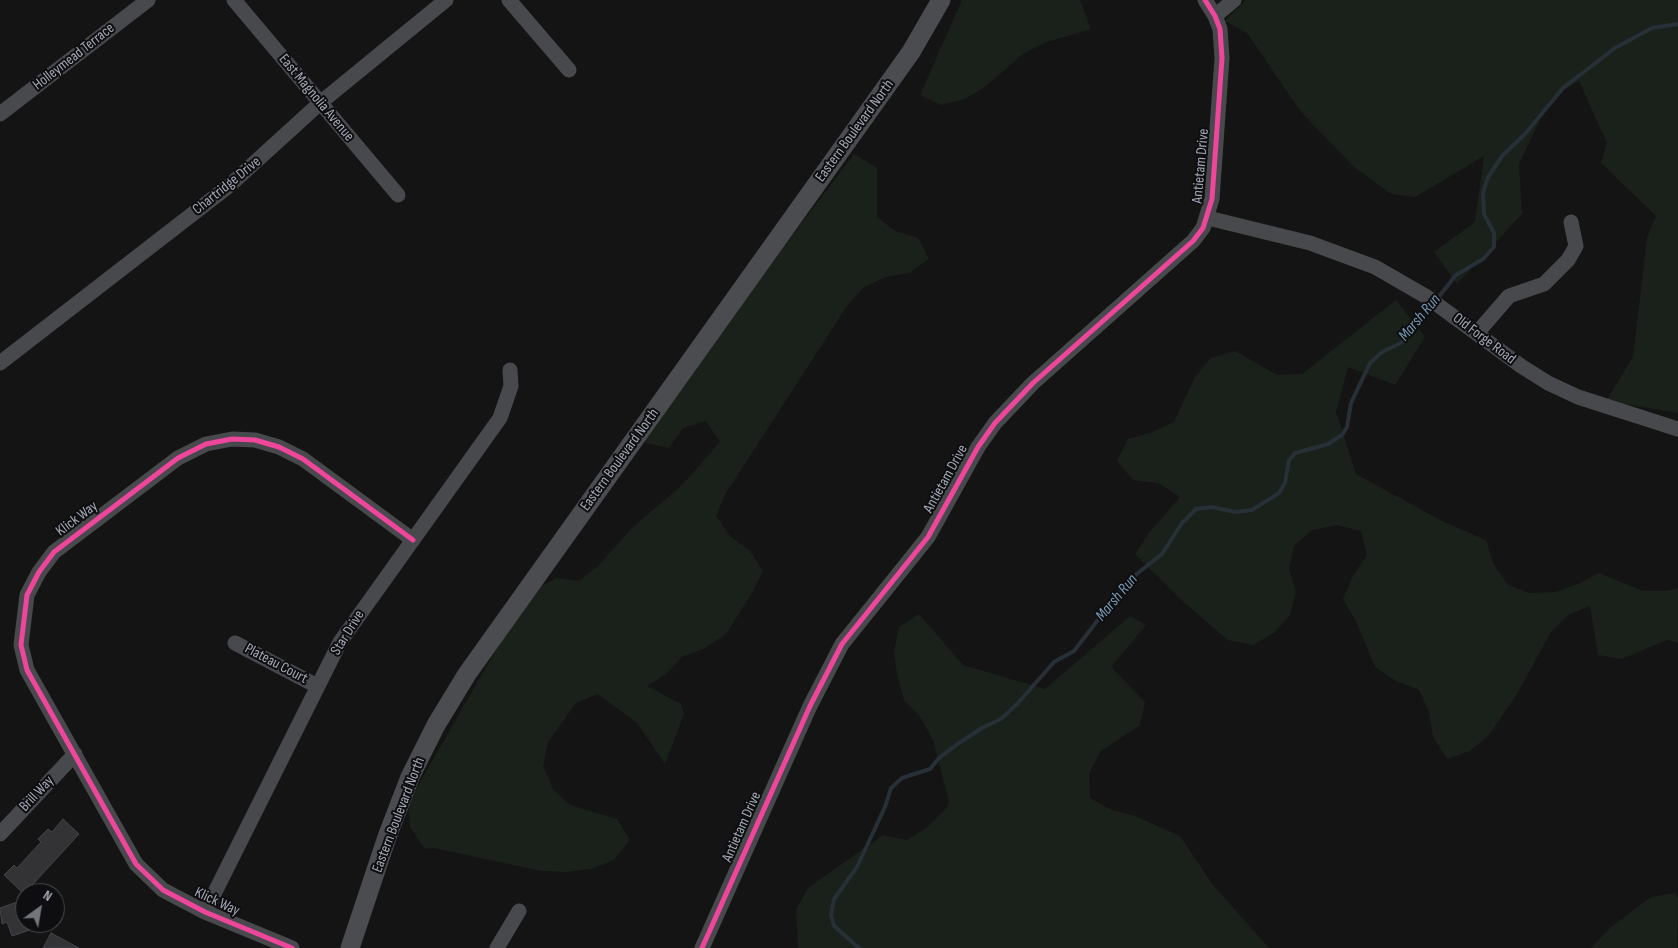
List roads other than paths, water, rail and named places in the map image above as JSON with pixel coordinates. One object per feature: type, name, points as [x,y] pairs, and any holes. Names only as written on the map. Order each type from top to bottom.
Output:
[{"type":"main road","name":"Eastern Boulevard North","points":[[350,948],[387,837],[410,777],[436,725],[467,674],[911,52],[941,0]]},
{"type":"street","name":"Holleymead Terrace","points":[[0,114],[148,0]]},
{"type":"street","name":"East Magnolia Avenue","points":[[234,0],[398,195]]},
{"type":"street","name":"Chartridge Drive","points":[[0,363],[230,185],[320,103],[446,0]]},
{"type":"street","points":[[508,0],[569,70]]},
{"type":"street","name":"Antietam Drive","points":[[702,948],[810,706],[842,644],[928,537],[978,447],[995,423],[1033,383],[1193,241],[1208,218],[1212,199],[1222,43],[1215,16],[1205,0]]},
{"type":"street","points":[[1215,16],[1234,0]]},
{"type":"street","name":"Old Forge Road","points":[[1208,218],[1310,242],[1375,267],[1427,297],[1521,366],[1556,386],[1578,397],[1678,429]]},
{"type":"street","points":[[1477,333],[1509,296],[1544,284],[1568,260],[1576,246],[1571,222]]},
{"type":"street","name":"Star Drive","points":[[205,912],[317,686],[352,624],[500,418],[511,386],[510,370]]},
{"type":"street","name":"Klick Way","points":[[292,948],[205,912],[163,890],[136,864],[27,670],[21,645],[27,595],[39,572],[54,552],[178,458],[206,444],[232,439],[254,440],[279,447],[303,459],[413,540]]},
{"type":"street","name":"Plateau Court","points":[[235,643],[317,686]]},
{"type":"street","name":"Brill Way","points":[[0,834],[75,754]]},
{"type":"street","points":[[497,948],[519,911]]},
{"type":"waterway","name":"Marsh Run","points":[[1437,299],[1456,275],[1483,259],[1494,247],[1494,233],[1484,214],[1483,193],[1488,177],[1503,155],[1525,134],[1563,88],[1615,48],[1652,28],[1678,24]]},
{"type":"waterway","name":"Marsh Run","points":[[859,948],[834,926],[831,915],[834,899],[857,867],[885,807],[891,788],[902,778],[930,769],[939,758],[959,743],[982,728],[1001,719],[1018,703],[1054,662],[1074,651],[1128,581],[1162,554],[1182,523],[1196,509],[1212,507],[1235,512],[1252,510],[1279,493],[1285,483],[1289,460],[1295,453],[1328,444],[1342,435],[1347,427],[1351,403],[1370,363],[1382,352],[1401,343],[1433,305]]}]
